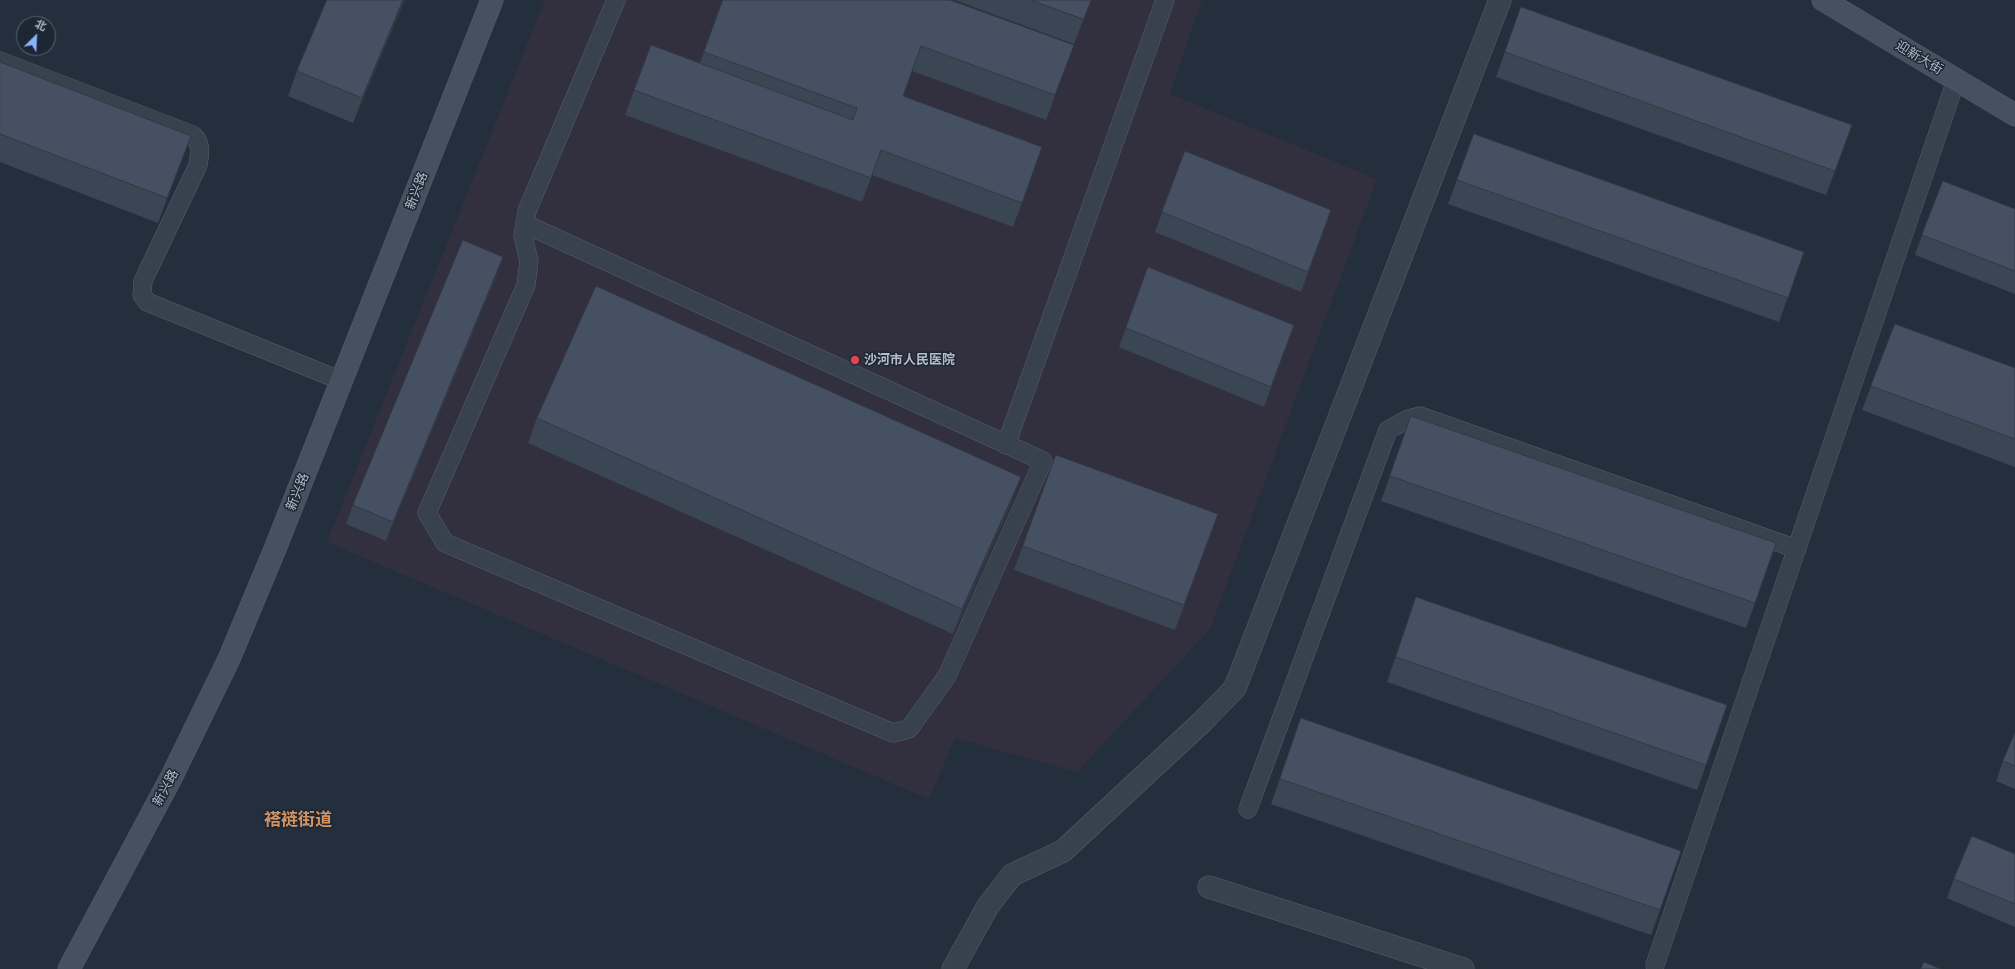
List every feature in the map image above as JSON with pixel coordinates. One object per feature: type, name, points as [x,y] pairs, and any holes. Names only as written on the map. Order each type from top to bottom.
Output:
[{"type":"main road","name":"新兴路","points":[[69,969],[172,776],[229,659],[276,549],[492,0]]},
{"type":"main road","name":"迎新大街","points":[[1823,0],[2015,115]]},
{"type":"street","points":[[952,969],[988,906],[1012,875],[1063,851],[1202,722],[1235,688],[1500,0]]},
{"type":"street","points":[[1209,886],[1463,969]]},
{"type":"lane","points":[[525,224],[1042,461],[947,676],[908,729],[893,733],[445,543],[427,513],[526,285],[529,261],[523,236],[527,211],[616,0]]},
{"type":"lane","points":[[1006,445],[1165,0]]},
{"type":"lane","points":[[0,60],[193,135],[197,139],[201,148],[198,165],[143,281],[142,295],[147,302],[342,381]]},
{"type":"lane","points":[[1655,965],[1956,80]]},
{"type":"lane","points":[[1248,809],[1388,430],[1406,420],[1420,416],[1797,549]]},
{"type":"shaded area","name":"沙河市人民医院","points":[[545,0],[1202,0],[1170,94],[1377,179],[1210,629],[1077,772],[955,738],[929,799],[327,542]]},
{"type":"building","points":[[327,0],[403,0],[362,98],[297,71]]},
{"type":"building","points":[[723,0],[950,0],[1074,45],[1055,95],[921,46],[903,96],[1042,147],[1022,203],[881,150],[871,178],[634,90],[651,45],[853,120],[857,108],[704,52]]},
{"type":"building","points":[[1031,0],[1091,0],[1084,19]]},
{"type":"building","points":[[1521,7],[1852,125],[1835,171],[1505,52]]},
{"type":"building","points":[[0,62],[191,136],[167,198],[0,134]]},
{"type":"building","points":[[1474,134],[1804,252],[1788,298],[1457,180]]},
{"type":"building","points":[[1185,151],[1331,210],[1308,272],[1162,212]]},
{"type":"building","points":[[1943,181],[2015,209],[2015,271],[1922,235]]},
{"type":"building","points":[[463,240],[503,257],[393,522],[353,505]]},
{"type":"building","points":[[1148,267],[1294,325],[1271,387],[1126,328]]},
{"type":"building","points":[[596,286],[1021,477],[962,609],[537,418]]},
{"type":"building","points":[[1895,324],[2015,368],[2015,439],[1871,386]]},
{"type":"building","points":[[1411,416],[1776,543],[1755,603],[1390,476]]},
{"type":"building","points":[[1056,455],[1218,514],[1184,605],[1023,546]]},
{"type":"building","points":[[1416,597],[1727,705],[1706,765],[1396,657]]},
{"type":"building","points":[[1301,718],[1681,851],[1660,910],[1280,779]]},
{"type":"building","points":[[2015,733],[2015,766],[2003,761]]},
{"type":"building","points":[[1972,836],[2015,854],[2015,904],[1954,879]]},
{"type":"building","points":[[1924,962],[1941,969],[1921,969]]},
{"type":"place","name":"沙河市人民医院","points":[[855,360]]},
{"type":"district","name":"褡裢街道","points":[[298,820]]}]
